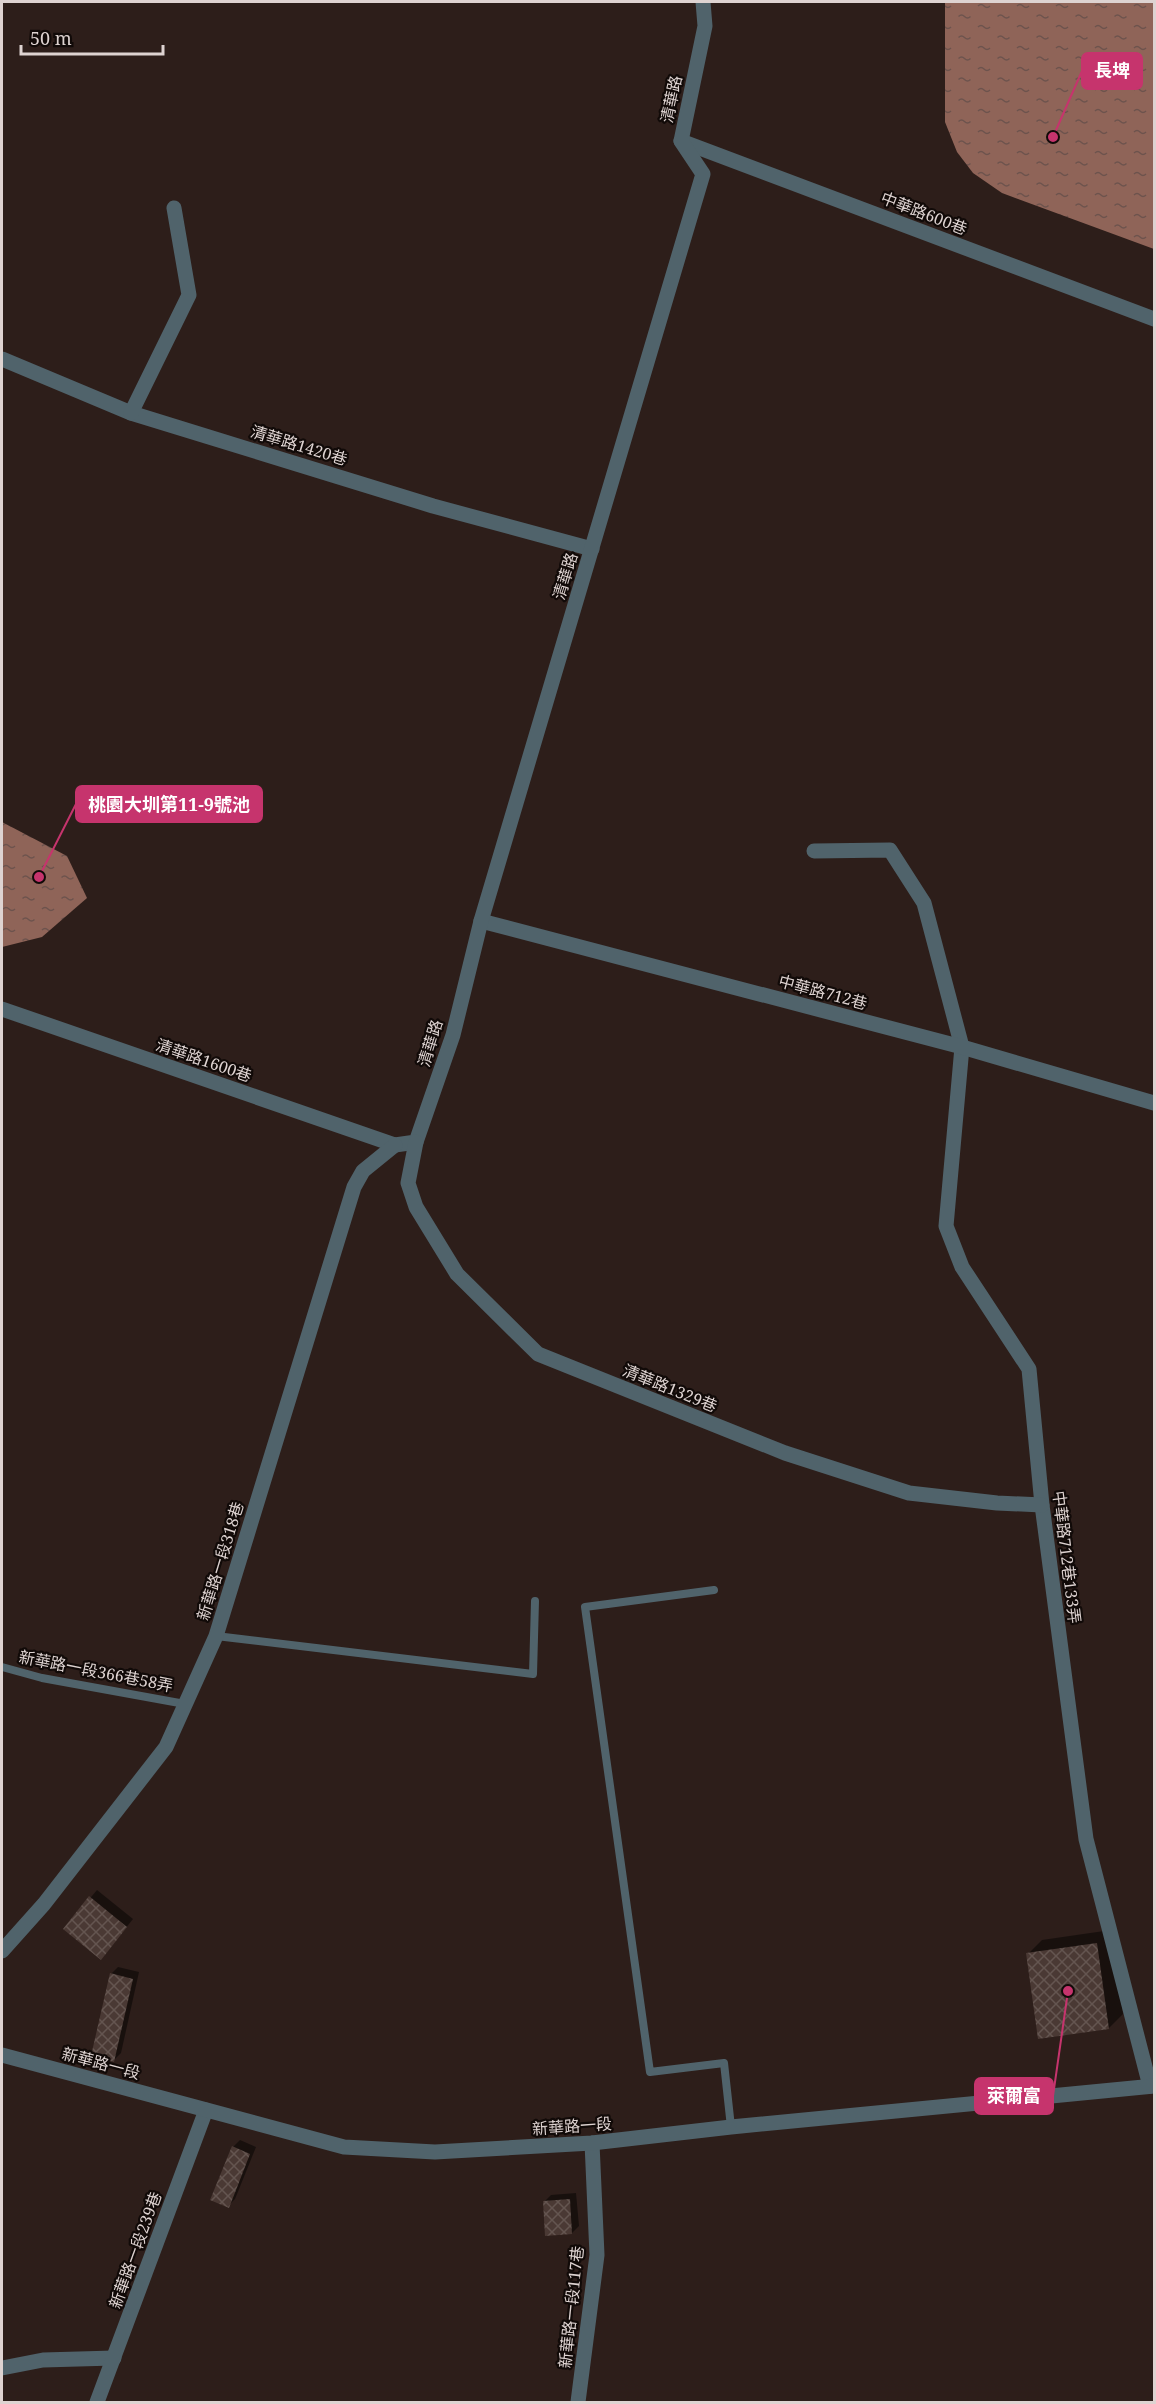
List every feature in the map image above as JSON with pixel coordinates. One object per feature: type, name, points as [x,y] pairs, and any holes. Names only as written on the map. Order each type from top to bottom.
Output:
[{"type":"street","name":"清華路","points":[[416,1142],[453,1035],[481,921],[703,174],[681,141],[705,26],[703,2]]},
{"type":"street","name":"中華路600巷","points":[[681,141],[1155,319]]},
{"type":"street","points":[[131,413],[189,295],[174,208]]},
{"type":"street","name":"清華路1420巷","points":[[2,360],[131,413],[433,506],[592,549]]},
{"type":"street","name":"中華路712巷133弄","points":[[814,851],[890,850],[924,903],[962,1047],[946,1226],[962,1267],[1029,1370],[1042,1505],[1086,1839],[1152,2086]]},
{"type":"street","name":"中華路712巷","points":[[481,921],[962,1047],[1155,1103]]},
{"type":"street","name":"清華路1600巷","points":[[2,1009],[395,1145]]},
{"type":"street","points":[[395,1145],[416,1142]]},
{"type":"street","name":"清華路1329巷","points":[[416,1142],[408,1184],[416,1207],[457,1274],[538,1354],[785,1453],[909,1493],[997,1503],[1042,1505]]},
{"type":"street","name":"新華路一段318巷","points":[[2,1951],[44,1904],[166,1747],[216,1636],[354,1187],[363,1171],[395,1145]]},
{"type":"street","name":"新華路一段","points":[[2,2055],[344,2147],[435,2152],[592,2143],[731,2127],[1152,2086]]},
{"type":"street","name":"新華路一段239巷","points":[[97,2403],[206,2110]]},
{"type":"street","name":"新華路一段117巷","points":[[578,2403],[597,2255],[592,2143]]},
{"type":"street","points":[[2,2368],[43,2360],[114,2358]]},
{"type":"lane","points":[[714,1590],[585,1608],[650,2072],[724,2062],[731,2127]]},
{"type":"lane","points":[[216,1636],[533,1674],[536,1601]]},
{"type":"lane","name":"新華路一段366巷58弄","points":[[2,1667],[42,1678],[185,1704]]},
{"type":"water","points":[[945,2],[1154,2],[1154,249],[1002,193],[973,173],[957,152],[945,122]]},
{"type":"water","points":[[2,822],[67,856],[87,898],[42,937],[2,947]]},
{"type":"building","points":[[89,1896],[127,1927],[101,1960],[63,1929]]},
{"type":"building","points":[[1097,1943],[1109,2029],[1038,2039],[1026,1953]]},
{"type":"building","points":[[110,1973],[133,1979],[114,2062],[91,2056]]},
{"type":"building","points":[[232,2146],[250,2154],[229,2208],[210,2200]]},
{"type":"building","points":[[570,2199],[572,2234],[545,2236],[543,2201]]},
{"type":"place","name":"長埤","points":[[1053,137]]},
{"type":"place","name":"桃園大圳第11-9號池","points":[[39,877]]},
{"type":"place","name":"萊爾富","points":[[1068,1991]]}]
